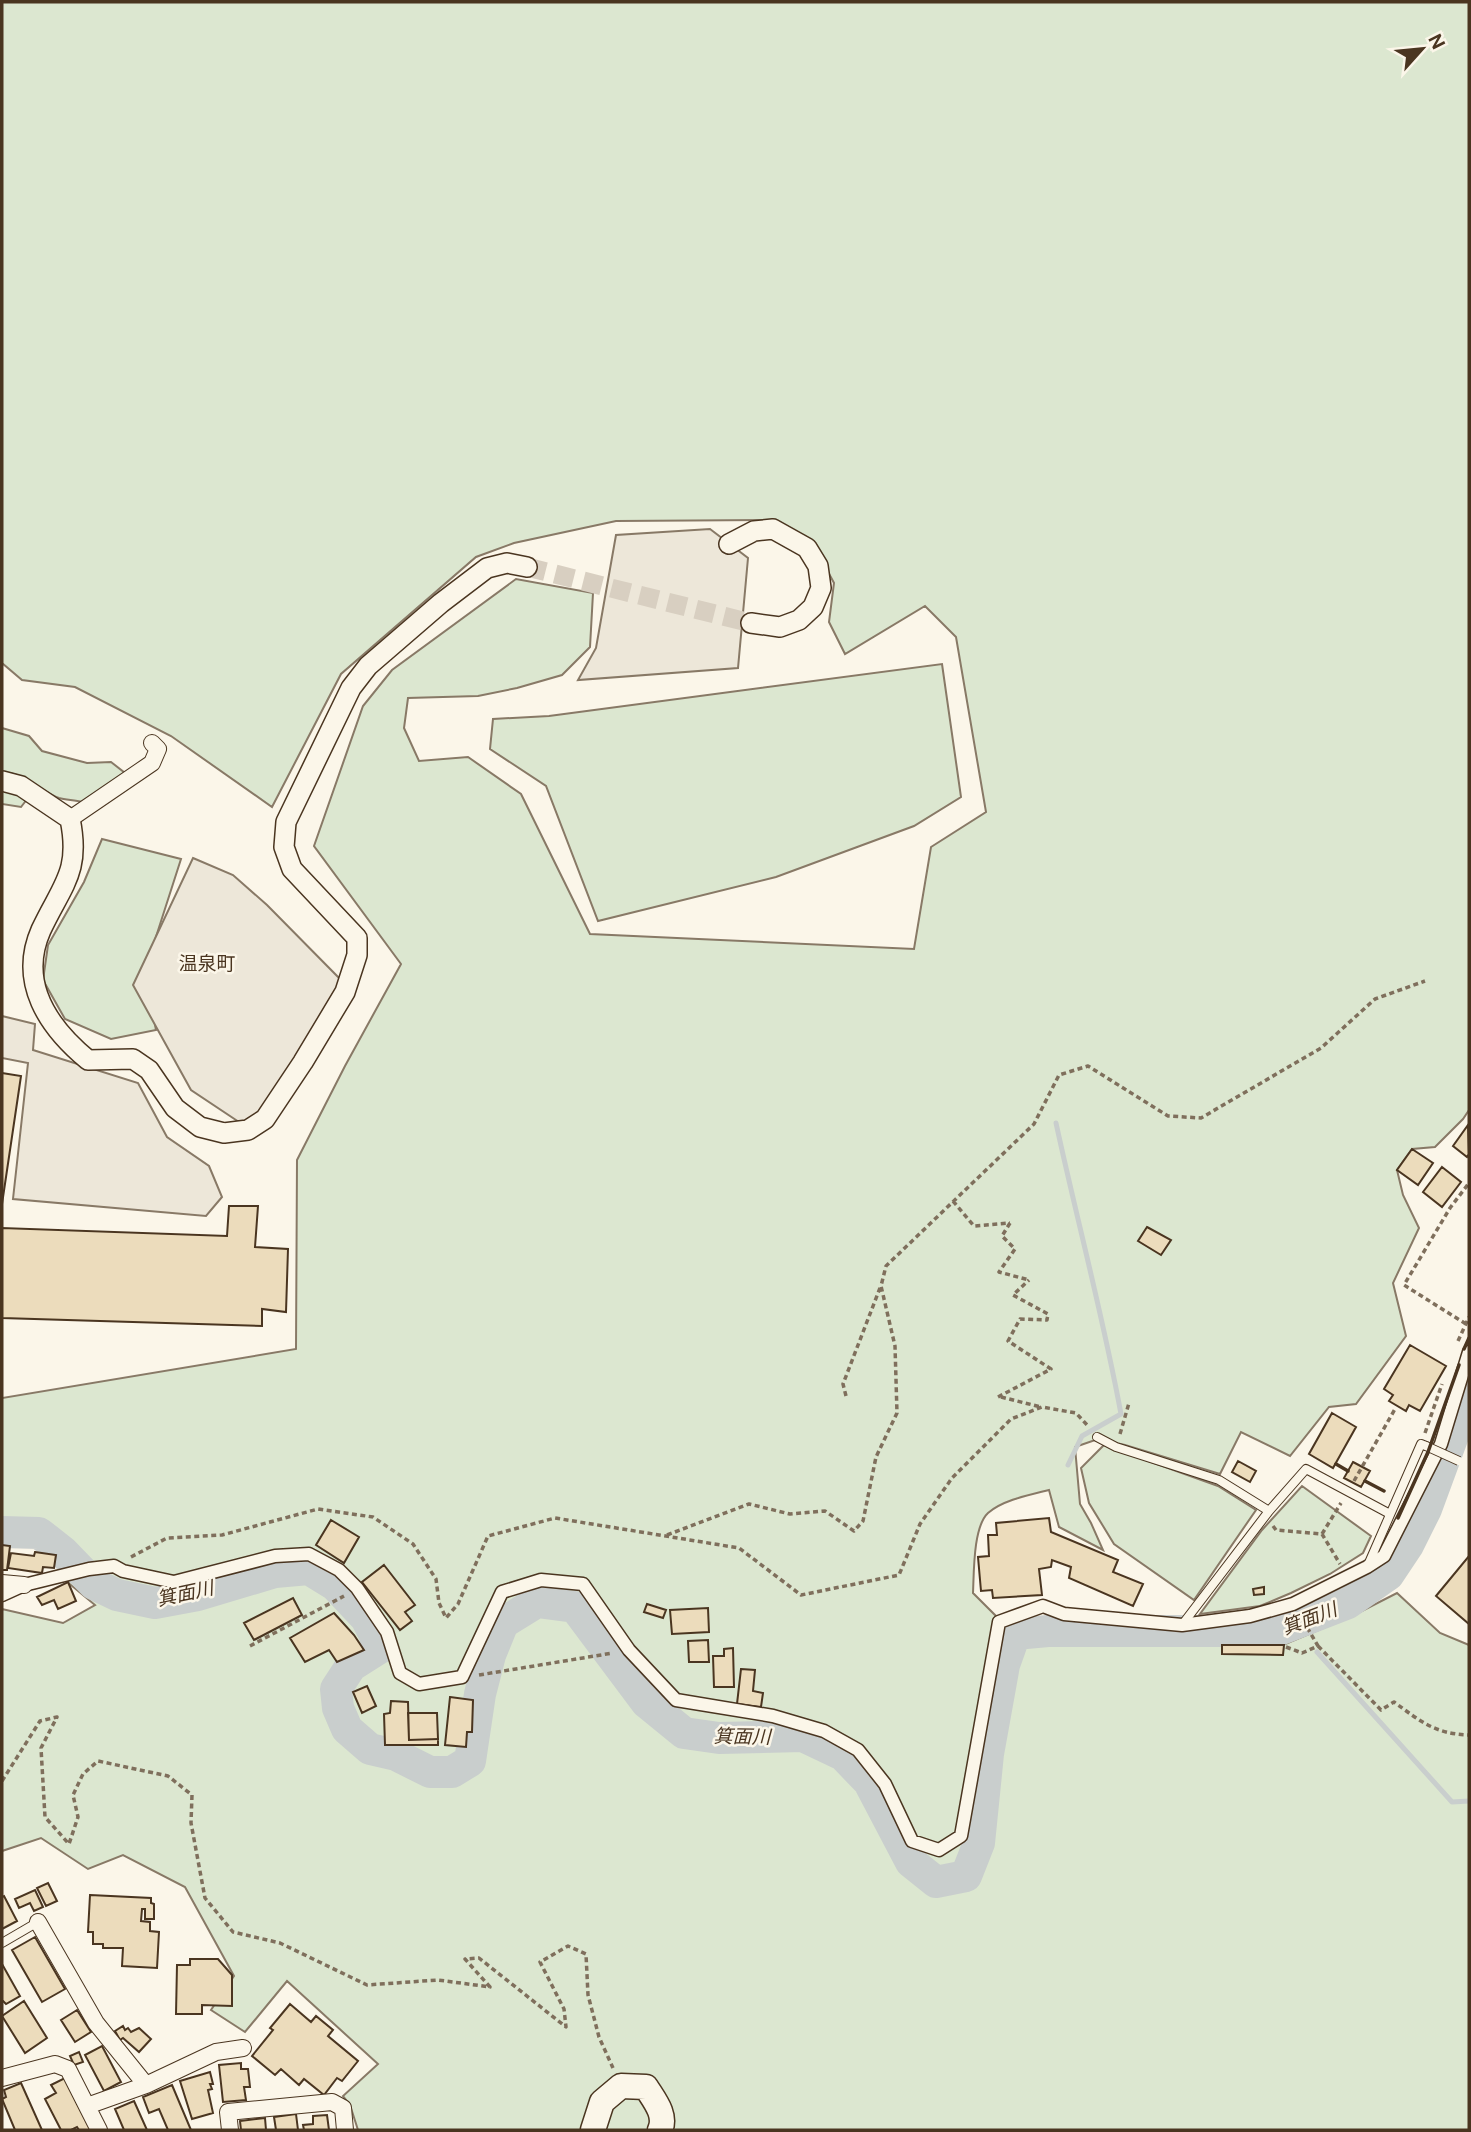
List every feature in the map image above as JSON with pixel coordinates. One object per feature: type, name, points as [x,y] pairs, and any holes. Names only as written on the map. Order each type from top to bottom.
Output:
[{"type":"main road","points":[[593,2130],[601,2102],[621,2086],[646,2087],[658,2106],[663,2123],[660,2130]]},
{"type":"street","points":[[729,544],[754,531],[773,529],[807,548],[818,566],[821,587],[813,607],[799,620],[780,627],[751,623]]},
{"type":"street","points":[[2,781],[21,786],[71,819],[75,844],[70,875],[40,932],[33,957],[33,985],[66,1042],[88,1060],[133,1059],[149,1070],[175,1108],[200,1127],[224,1133],[248,1130],[265,1119],[303,1062],[345,992],[358,955],[357,938],[292,869],[284,847],[286,822],[351,688],[368,666],[441,603],[487,568],[508,563],[527,567]]},
{"type":"street","points":[[71,819],[152,763],[158,750],[152,743]]},
{"type":"street","points":[[2,1595],[24,1585],[89,1569],[114,1566],[123,1571],[174,1581],[275,1556],[309,1554],[340,1570],[357,1588],[387,1632],[400,1673],[419,1684],[462,1677],[502,1592],[541,1580],[583,1584],[629,1650],[676,1700],[773,1716],[824,1731],[858,1750],[885,1784],[912,1841],[939,1850],[961,1836],[999,1622],[1043,1606],[1065,1614],[1182,1625],[1250,1616],[1293,1604],[1367,1567],[1384,1556],[1441,1444],[1469,1352]]},
{"type":"street","points":[[2,1583],[24,1585]]},
{"type":"street","points":[[38,1922],[96,2023],[146,2085]]},
{"type":"street","points":[[87,2105],[146,2085],[216,2053],[243,2048]]},
{"type":"street","points":[[2,2078],[55,2064],[68,2069],[99,2130]]},
{"type":"street","points":[[230,2130],[228,2112],[332,2102],[343,2108],[345,2130]]},
{"type":"lane","points":[[1097,1437],[1116,1447],[1219,1480],[1269,1511]]},
{"type":"lane","points":[[1367,1567],[1421,1444],[1459,1461]]},
{"type":"lane","points":[[1182,1625],[1269,1511],[1306,1469],[1390,1514]]},
{"type":"lane","points":[[2,1942],[38,1922]]},
{"type":"path","points":[[846,1396],[843,1384],[881,1286],[886,1266],[1034,1124],[1059,1075],[1088,1066],[1168,1116],[1201,1118],[1321,1048],[1375,999],[1425,981]]},
{"type":"path","points":[[1466,1324],[1404,1285],[1450,1208],[1469,1183]]},
{"type":"path","points":[[953,1201],[974,1226],[1010,1223],[1002,1236],[1015,1249],[999,1272],[1029,1280],[1013,1295],[1048,1314],[1047,1320],[1020,1318],[1008,1341],[1051,1369],[999,1397],[1076,1413],[1088,1427]]},
{"type":"path","points":[[666,1535],[749,1504],[790,1514],[825,1511],[854,1531],[863,1521],[876,1457],[897,1413],[895,1346],[881,1286]]},
{"type":"path","points":[[1116,1447],[1129,1403]]},
{"type":"path","points":[[114,1566],[167,1538],[222,1535],[318,1509],[373,1517],[413,1544],[436,1579],[439,1604],[446,1618],[458,1604],[488,1536],[555,1518],[739,1548],[802,1595],[899,1575],[920,1524],[952,1478],[1012,1419],[1042,1407]]},
{"type":"path","points":[[1348,1492],[1395,1409]]},
{"type":"path","points":[[1322,1534],[1343,1500]]},
{"type":"path","points":[[1276,1530],[1322,1534]]},
{"type":"path","points":[[1322,1534],[1347,1577]]},
{"type":"path","points":[[250,1646],[336,1600]]},
{"type":"path","points":[[1297,1610],[1317,1645],[1381,1710],[1394,1702],[1431,1728],[1469,1735]]},
{"type":"path","points":[[1286,1647],[1302,1653],[1317,1645]]},
{"type":"path","points":[[472,1675],[623,1651]]},
{"type":"path","points":[[2,1781],[40,1721],[57,1717],[41,1748],[45,1817],[69,1844],[78,1817],[74,1795],[83,1774],[98,1760],[168,1776],[192,1795],[191,1823],[205,1898],[233,1932],[280,1943],[367,1985],[438,1980],[490,1987],[465,1959],[479,1958],[566,2027],[564,2009],[540,1962],[568,1946],[586,1954],[588,1995],[599,2037],[621,2086]]},
{"type":"green space","points":[[2,2],[1469,2],[1469,1110],[1435,1147],[1412,1149],[1397,1170],[1403,1195],[1419,1228],[1393,1283],[1406,1336],[1356,1404],[1329,1407],[1290,1456],[1241,1432],[1220,1474],[1098,1439],[1075,1447],[1080,1504],[1103,1550],[1059,1527],[1049,1490],[1017,1498],[994,1508],[983,1520],[975,1551],[973,1593],[1020,1640],[1283,1645],[1354,1615],[1397,1593],[1440,1633],[1469,1645],[1469,2130],[358,2130],[350,2105],[343,2096],[378,2064],[287,1981],[245,2032],[211,2010],[234,1976],[185,1887],[123,1855],[88,1869],[41,1838],[2,1851],[2,1609],[63,1623],[95,1605],[66,1581],[90,1573],[87,1564],[40,1526],[2,1524],[2,1398],[296,1349],[297,1160],[401,964],[314,846],[363,706],[392,670],[516,579],[593,593],[590,647],[562,675],[478,696],[408,698],[404,728],[419,761],[468,757],[521,794],[590,934],[914,949],[931,847],[986,812],[956,637],[925,606],[845,654],[829,622],[834,583],[813,544],[773,520],[616,521],[514,543],[476,557],[341,674],[272,807],[171,736],[75,687],[22,680],[2,663]]},
{"type":"green space","points":[[942,664],[961,797],[914,826],[776,877],[598,921],[546,786],[490,749],[493,719],[549,716]]},
{"type":"green space","points":[[2,728],[29,736],[42,751],[87,763],[111,762],[125,773],[82,802],[59,798],[24,778],[2,773]]},
{"type":"green space","points":[[2,787],[28,798],[21,807],[2,804]]},
{"type":"green space","points":[[102,839],[181,859],[145,971],[156,1030],[111,1039],[65,1019],[43,980],[48,945],[84,882]]},
{"type":"green space","points":[[1104,1445],[1218,1486],[1256,1510],[1194,1600],[1114,1544],[1089,1503],[1081,1468]]},
{"type":"green space","points":[[1302,1486],[1371,1536],[1363,1553],[1330,1574],[1260,1606],[1200,1614],[1262,1530]]},
{"type":"shaded area","points":[[710,529],[748,558],[738,668],[578,680],[596,648],[616,535]]},
{"type":"shaded area","points":[[193,858],[233,875],[267,905],[341,980],[260,1118],[239,1122],[191,1090],[133,985]]},
{"type":"shaded area","points":[[2,1016],[35,1024],[33,1050],[138,1083],[167,1137],[209,1166],[222,1197],[206,1216],[13,1199],[28,1063],[2,1058]]},
{"type":"building","points":[[2,1073],[21,1076],[2,1204]]},
{"type":"building","points":[[1468,1125],[1469,1154],[1467,1157],[1453,1146]]},
{"type":"building","points":[[1412,1149],[1433,1163],[1418,1185],[1397,1170]]},
{"type":"building","points":[[1442,1167],[1461,1182],[1442,1207],[1423,1192]]},
{"type":"building","points":[[229,1206],[258,1206],[255,1247],[288,1249],[286,1312],[262,1309],[262,1326],[2,1318],[2,1228],[227,1236]]},
{"type":"building","points":[[1147,1227],[1171,1240],[1161,1255],[1138,1241]]},
{"type":"building","points":[[1410,1345],[1446,1366],[1420,1411],[1409,1405],[1406,1411],[1389,1401],[1393,1395],[1384,1389]]},
{"type":"building","points":[[1332,1413],[1356,1427],[1333,1468],[1309,1454]]},
{"type":"building","points":[[1238,1461],[1256,1471],[1250,1482],[1232,1472]]},
{"type":"building","points":[[1353,1462],[1370,1471],[1361,1487],[1344,1478]]},
{"type":"building","points":[[1049,1518],[1051,1532],[1118,1560],[1113,1572],[1143,1584],[1133,1606],[1069,1578],[1071,1567],[1052,1560],[1051,1567],[1039,1569],[1042,1595],[993,1598],[992,1590],[981,1591],[978,1557],[989,1556],[988,1535],[997,1535],[996,1523]]},
{"type":"building","points":[[331,1520],[359,1537],[344,1563],[316,1545]]},
{"type":"building","points":[[2,1545],[10,1546],[7,1570],[2,1570]]},
{"type":"building","points":[[35,1552],[56,1555],[54,1568],[43,1567],[42,1573],[8,1568],[11,1553],[34,1556]]},
{"type":"building","points":[[1469,1556],[1469,1624],[1436,1596]]},
{"type":"building","points":[[384,1565],[415,1605],[405,1612],[412,1621],[400,1630],[362,1582]]},
{"type":"building","points":[[68,1582],[76,1601],[58,1609],[54,1600],[42,1605],[37,1597]]},
{"type":"building","points":[[1264,1587],[1264,1594],[1254,1595],[1253,1589]]},
{"type":"building","points":[[293,1598],[302,1615],[254,1640],[244,1623]]},
{"type":"building","points":[[647,1604],[666,1610],[663,1618],[644,1612]]},
{"type":"building","points":[[708,1608],[709,1632],[672,1634],[670,1610]]},
{"type":"building","points":[[334,1613],[364,1650],[337,1662],[329,1650],[305,1662],[290,1638]]},
{"type":"building","points":[[708,1640],[709,1662],[689,1662],[688,1641]]},
{"type":"building","points":[[1222,1645],[1284,1645],[1283,1655],[1222,1654]]},
{"type":"building","points":[[733,1648],[734,1687],[714,1687],[713,1656],[724,1656],[724,1649]]},
{"type":"building","points":[[741,1669],[755,1670],[753,1691],[763,1693],[761,1707],[737,1704]]},
{"type":"building","points":[[367,1686],[376,1706],[362,1713],[353,1692]]},
{"type":"building","points":[[450,1697],[473,1700],[472,1732],[467,1732],[466,1747],[445,1745]]},
{"type":"building","points":[[391,1701],[408,1702],[409,1740],[438,1739],[438,1745],[385,1745],[384,1714],[390,1713]]},
{"type":"building","points":[[408,1713],[437,1713],[438,1739],[409,1740]]},
{"type":"building","points":[[48,1883],[57,1901],[46,1906],[37,1888]]},
{"type":"building","points":[[35,1890],[43,1907],[34,1911],[30,1903],[19,1908],[15,1899]]},
{"type":"building","points":[[90,1895],[151,1898],[151,1903],[154,1904],[154,1919],[145,1919],[145,1909],[142,1909],[141,1921],[150,1922],[150,1931],[159,1932],[157,1968],[122,1966],[123,1948],[103,1948],[103,1944],[93,1944],[93,1932],[88,1932]]},
{"type":"building","points":[[4,1896],[17,1921],[2,1929],[2,1897]]},
{"type":"building","points":[[35,1937],[65,1989],[42,2002],[12,1950]]},
{"type":"building","points":[[190,1959],[218,1959],[232,1975],[232,2006],[202,2005],[202,2014],[176,2014],[177,1965],[190,1965]]},
{"type":"building","points":[[2,1964],[20,1996],[6,2004],[2,2000]]},
{"type":"building","points":[[24,2001],[47,2038],[25,2053],[2,2016]]},
{"type":"building","points":[[290,2004],[311,2022],[316,2016],[333,2030],[328,2036],[358,2061],[342,2081],[337,2078],[324,2095],[304,2079],[299,2085],[281,2069],[275,2075],[252,2056]]},
{"type":"building","points":[[77,2010],[91,2032],[75,2042],[61,2020]]},
{"type":"building","points":[[123,2026],[131,2032],[139,2028],[151,2039],[139,2052],[123,2038],[120,2040],[115,2031]]},
{"type":"building","points":[[102,2046],[121,2082],[104,2091],[85,2055]]},
{"type":"building","points":[[79,2052],[83,2062],[74,2065],[70,2056]]},
{"type":"building","points":[[241,2063],[241,2069],[248,2069],[250,2087],[244,2087],[246,2100],[223,2102],[219,2065]]},
{"type":"building","points":[[210,2072],[213,2084],[210,2084],[212,2089],[208,2090],[213,2113],[192,2119],[180,2081]]},
{"type":"building","points":[[65,2078],[92,2130],[79,2130],[77,2127],[61,2130],[45,2099],[56,2093],[51,2085]]},
{"type":"building","points":[[21,2083],[42,2130],[15,2130],[2,2099],[6,2097],[4,2090]]},
{"type":"building","points":[[172,2085],[191,2130],[168,2130],[159,2109],[149,2113],[143,2097]]},
{"type":"building","points":[[134,2101],[147,2130],[124,2130],[115,2109]]},
{"type":"building","points":[[296,2114],[298,2130],[276,2130],[274,2117]]},
{"type":"building","points":[[327,2115],[329,2130],[304,2130],[303,2125],[313,2124],[313,2116]]},
{"type":"building","points":[[265,2118],[266,2130],[241,2130],[240,2121]]},
{"type":"waterway","points":[[1056,1123],[1121,1414],[1082,1436],[1068,1465]]},
{"type":"waterway","name":"箕面川","points":[[2,1532],[39,1533],[62,1551],[94,1584],[117,1595],[155,1603],[198,1595],[275,1572],[309,1569],[335,1585],[366,1618],[381,1647],[351,1666],[336,1689],[338,1708],[347,1729],[370,1749],[396,1755],[430,1772],[452,1772],[470,1761],[480,1694],[490,1655],[503,1623],[537,1602],[575,1607],[646,1702],[684,1733],[719,1738],[803,1736],[843,1755],[869,1782],[911,1862],[936,1882],[966,1876],[979,1843],[988,1754],[1004,1665],[1015,1634],[1048,1631],[1276,1631],[1348,1603],[1388,1575],[1408,1545],[1426,1509],[1469,1392]]},
{"type":"waterway","points":[[1317,1652],[1452,1802],[1469,1801]]},
{"type":"tunnel","points":[[527,567],[751,623]]},
{"type":"wall","points":[[1464,1349],[1469,1338]]},
{"type":"wall","points":[[1398,1518],[1428,1452],[1459,1365]]},
{"type":"wall","points":[[1336,1464],[1348,1471]]},
{"type":"wall","points":[[1365,1481],[1384,1491]]},
{"type":"district","name":"温泉町","points":[[207,963]]}]
